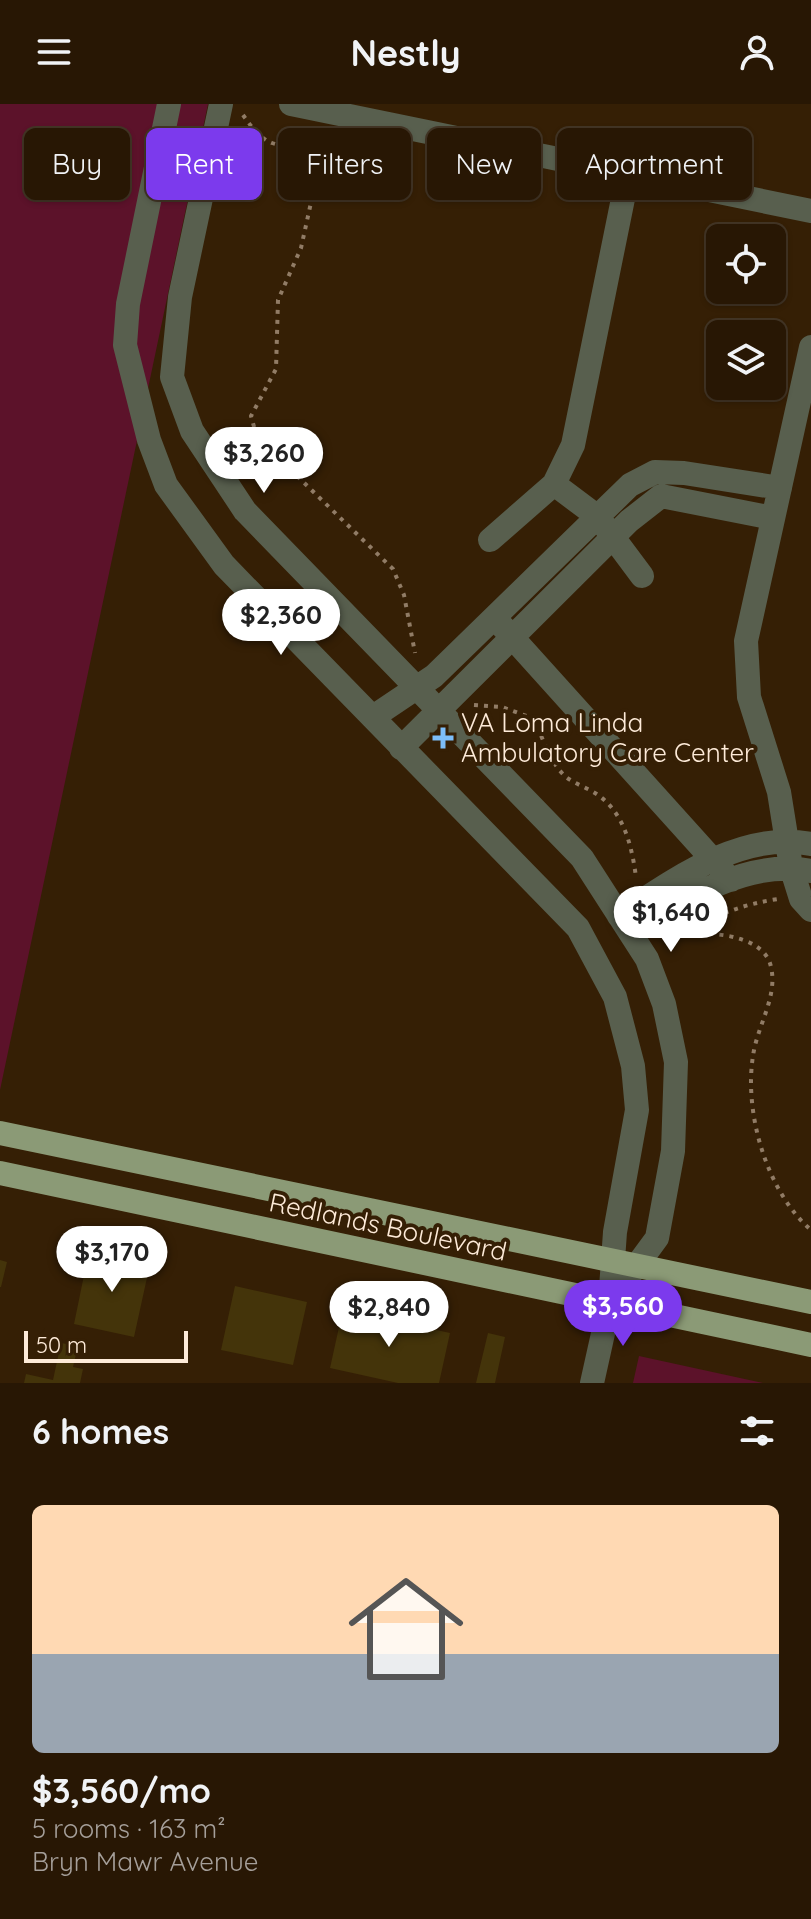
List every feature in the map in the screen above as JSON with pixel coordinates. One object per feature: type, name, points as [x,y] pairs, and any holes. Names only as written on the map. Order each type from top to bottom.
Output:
[{"type":"main road","name":"Redlands Boulevard","points":[[0,1133],[811,1302]]},
{"type":"main road","name":"Redlands Boulevard","points":[[0,1173],[811,1345]]},
{"type":"street","points":[[169,104],[127,318],[125,345],[149,440],[166,485],[224,565],[578,928],[606,975],[633,1066],[637,1110],[613,1261],[610,1302],[592,1383]]},
{"type":"street","points":[[221,104],[180,297],[172,377],[192,431],[245,511],[582,858],[647,959],[664,1004],[676,1062],[673,1151],[657,1238],[610,1302]]},
{"type":"street","points":[[291,104],[557,159]]},
{"type":"street","points":[[752,199],[811,211]]},
{"type":"street","points":[[490,540],[554,484],[573,445],[623,200]]},
{"type":"street","points":[[805,903],[801,869],[786,839],[779,792],[749,697],[746,641],[811,347]]},
{"type":"street","points":[[373,717],[434,676],[630,485],[655,472],[684,473],[780,488]]},
{"type":"street","points":[[554,484],[598,517],[642,576]]},
{"type":"street","points":[[401,748],[614,536],[661,496],[773,518]]},
{"type":"street","points":[[495,619],[731,880]]},
{"type":"street","points":[[626,924],[712,859],[786,839],[811,844]]},
{"type":"street","points":[[626,924],[731,880],[801,869]]},
{"type":"path","points":[[243,115],[256,133],[271,142],[310,149],[318,156],[319,166],[301,248],[278,300],[276,369],[253,407],[252,425],[263,443],[393,569],[404,595],[415,656]]},
{"type":"path","points":[[463,704],[502,707],[532,718],[555,764],[567,777],[600,796],[621,821],[632,852],[638,888]]},
{"type":"path","points":[[670,939],[718,914],[747,904],[805,903]]},
{"type":"path","points":[[689,931],[747,941],[757,947],[771,965],[772,990],[753,1055],[753,1127],[791,1206],[811,1230]]},
{"type":"shaded area","points":[[0,104],[208,104],[203,128],[146,128],[146,200],[188,200],[0,1090]]},
{"type":"shaded area","points":[[639,1356],[763,1383],[633,1383]]},
{"type":"building","points":[[89,1251],[150,1264],[134,1337],[74,1324]]},
{"type":"building","points":[[0,1260],[7,1262],[1,1287],[0,1287]]},
{"type":"building","points":[[235,1286],[307,1302],[293,1365],[221,1350]]},
{"type":"building","points":[[343,1309],[450,1333],[439,1383],[398,1383],[330,1368]]},
{"type":"building","points":[[488,1333],[505,1337],[495,1383],[476,1383]]},
{"type":"building","points":[[61,1343],[78,1346],[73,1367],[83,1369],[80,1383],[24,1383],[26,1374],[53,1380]]},
{"type":"place","name":"VA Loma Linda Ambulatory Care Center","points":[[443,738]]}]
